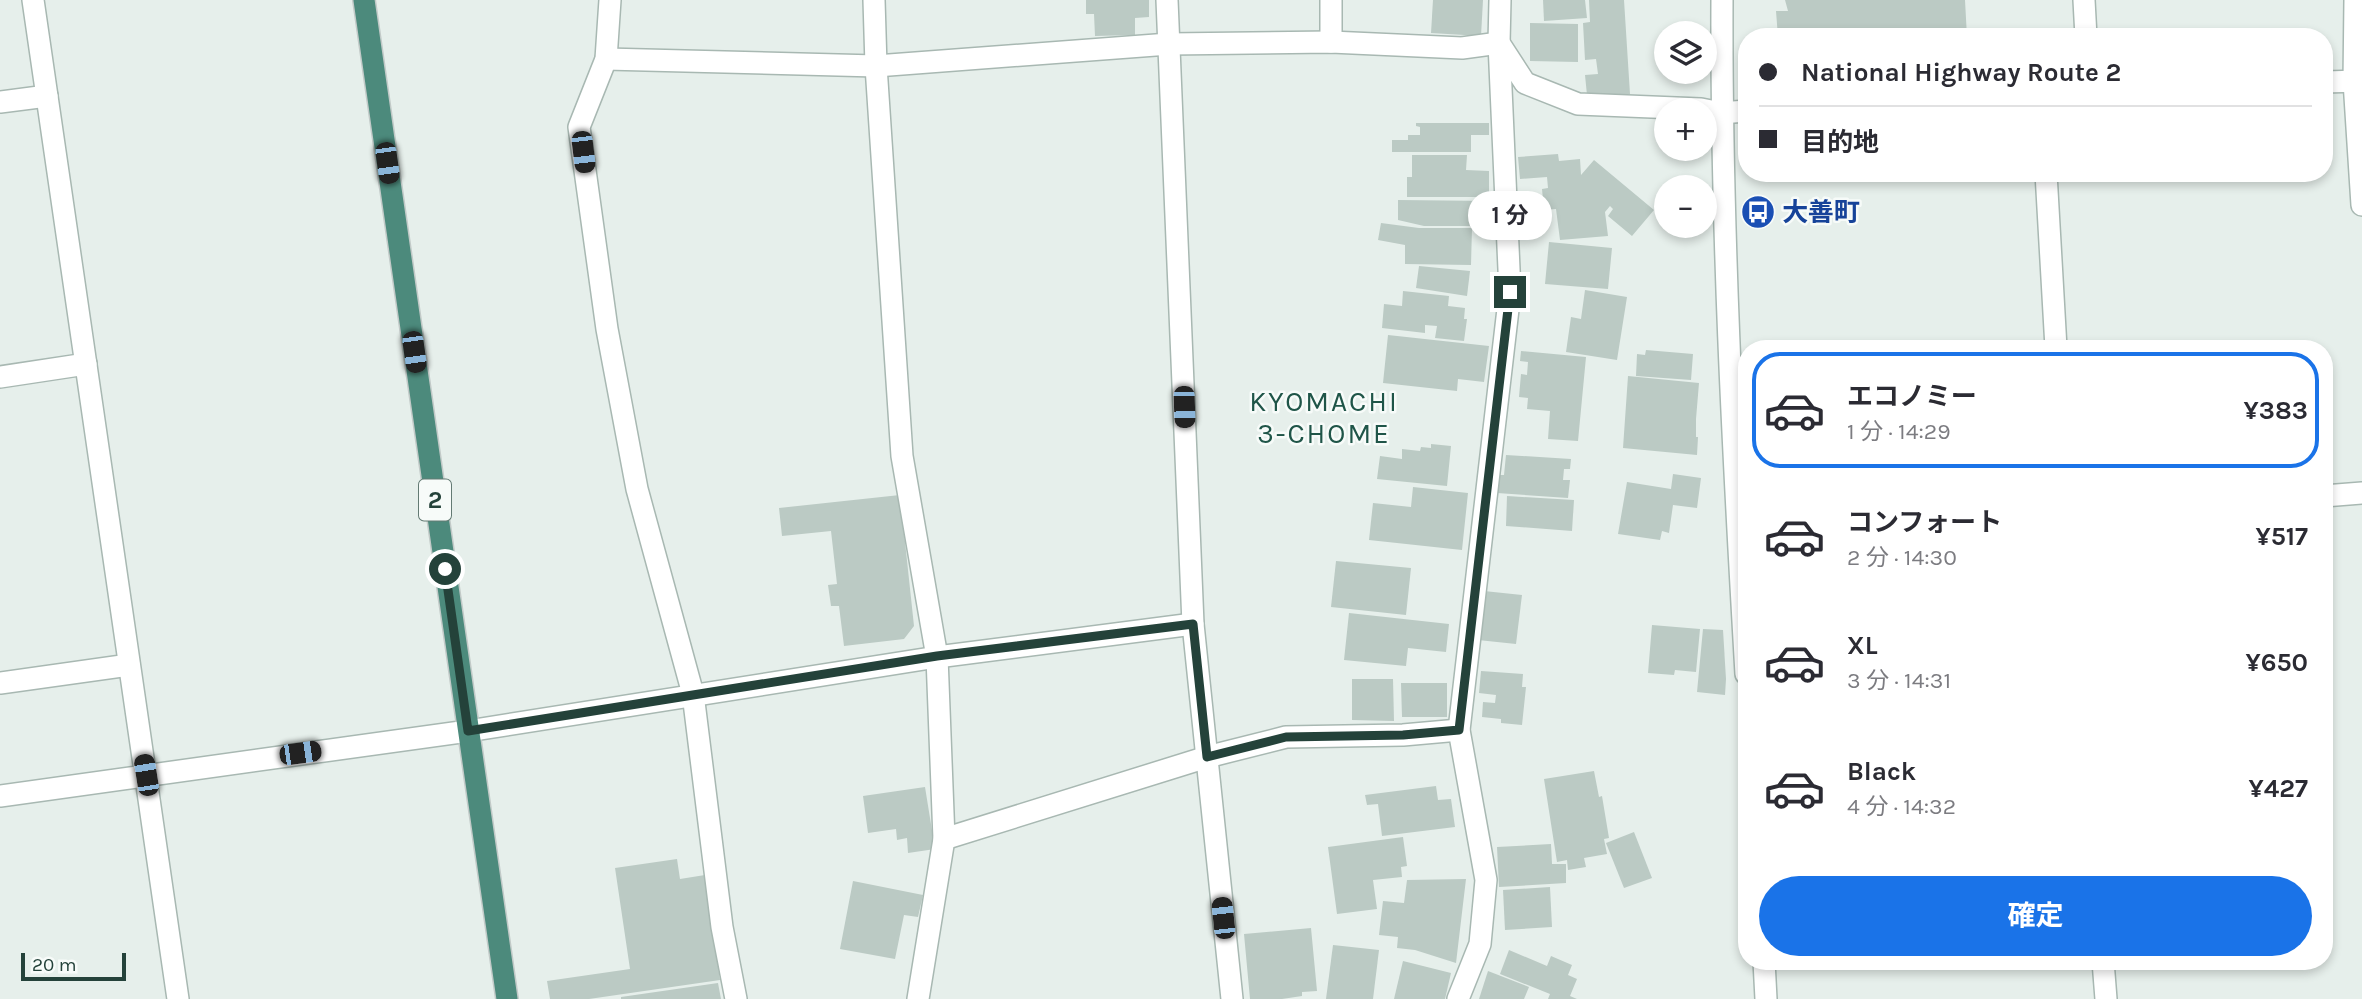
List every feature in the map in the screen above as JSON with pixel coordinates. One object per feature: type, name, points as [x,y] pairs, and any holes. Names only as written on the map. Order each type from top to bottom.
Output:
[{"type":"highway","name":"2","points":[[364,0],[507,999]]},
{"type":"street","points":[[33,0],[178,999]]},
{"type":"street","points":[[610,0],[606,59],[579,127],[607,329],[637,489],[693,694],[722,927],[736,999]]},
{"type":"street","points":[[874,0],[902,456],[937,656],[944,839],[918,999]]},
{"type":"street","points":[[1167,0],[1193,624],[1232,999]]},
{"type":"street","points":[[1331,0],[1331,43]]},
{"type":"street","points":[[1458,999],[1480,944],[1486,880],[1459,730],[1510,292],[1499,43],[1500,0]]},
{"type":"street","points":[[1722,0],[1723,214],[1738,437]]},
{"type":"street","points":[[2084,0],[2086,28]]},
{"type":"street","points":[[2355,0],[2362,205]]},
{"type":"street","points":[[606,59],[876,66],[1169,44],[1331,43],[1462,48],[1499,43]]},
{"type":"street","points":[[1499,43],[1525,83],[1578,104],[1701,109],[1721,113],[1738,112]]},
{"type":"street","points":[[2333,82],[2358,81]]},
{"type":"street","points":[[0,102],[47,96]]},
{"type":"street","points":[[2047,182],[2056,340]]},
{"type":"street","points":[[0,377],[86,364]]},
{"type":"street","points":[[2333,495],[2362,493]]},
{"type":"street","points":[[0,796],[468,731],[937,656],[1193,624]]},
{"type":"street","points":[[0,682],[129,665]]},
{"type":"street","points":[[944,839],[1207,757],[1286,737],[1403,735],[1459,730]]},
{"type":"street","points":[[1764,970],[1766,999]]},
{"type":"street","points":[[2104,970],[2106,999]]},
{"type":"building","points":[[1086,0],[1149,0],[1149,17],[1135,18],[1135,35],[1095,36],[1094,14],[1086,14]]},
{"type":"building","points":[[1433,0],[1483,0],[1481,36],[1431,33]]},
{"type":"building","points":[[1543,0],[1585,0],[1587,18],[1544,21]]},
{"type":"building","points":[[1589,0],[1624,0],[1630,94],[1602,97],[1587,95],[1585,75],[1598,74],[1596,59],[1585,60],[1583,23],[1590,22]]},
{"type":"building","points":[[1785,0],[1965,0],[1967,28],[1777,28],[1776,11],[1788,11]]},
{"type":"building","points":[[1530,23],[1578,24],[1578,62],[1530,61]]},
{"type":"building","points":[[1416,123],[1489,123],[1489,135],[1471,135],[1471,152],[1392,152],[1392,140],[1408,140],[1408,135],[1420,135],[1420,127],[1416,126]]},
{"type":"building","points":[[1558,154],[1559,161],[1580,159],[1581,175],[1594,160],[1654,210],[1632,236],[1608,216],[1613,209],[1610,206],[1605,212],[1608,236],[1560,240],[1556,209],[1544,210],[1542,189],[1548,188],[1547,177],[1520,179],[1518,157]]},
{"type":"building","points":[[1412,155],[1467,155],[1466,170],[1489,171],[1489,197],[1407,197],[1407,177],[1412,177]]},
{"type":"building","points":[[1398,200],[1493,201],[1493,226],[1424,226],[1398,220]]},
{"type":"building","points":[[1381,223],[1419,228],[1472,228],[1471,265],[1405,264],[1405,245],[1378,240]]},
{"type":"building","points":[[1549,242],[1612,248],[1608,289],[1545,284]]},
{"type":"building","points":[[1419,266],[1470,271],[1467,296],[1416,288]]},
{"type":"building","points":[[1585,290],[1627,297],[1617,360],[1566,352],[1571,317],[1581,319]]},
{"type":"building","points":[[1403,291],[1449,296],[1448,306],[1465,308],[1464,319],[1467,319],[1464,341],[1435,338],[1437,326],[1425,325],[1425,333],[1382,328],[1384,304],[1402,306]]},
{"type":"building","points":[[1388,335],[1489,346],[1484,382],[1458,379],[1457,391],[1383,383]]},
{"type":"building","points":[[1646,350],[1693,354],[1691,380],[1636,376],[1637,354],[1645,355]]},
{"type":"building","points":[[1521,351],[1586,357],[1578,441],[1548,439],[1550,411],[1527,409],[1528,398],[1519,397],[1521,374],[1527,375],[1528,362],[1520,361]]},
{"type":"building","points":[[1628,376],[1699,383],[1697,455],[1623,448]]},
{"type":"building","points":[[1431,444],[1451,446],[1447,486],[1377,479],[1380,456],[1402,459],[1402,449],[1420,451],[1421,447],[1431,448]]},
{"type":"building","points":[[1506,455],[1571,459],[1570,469],[1564,469],[1563,480],[1570,480],[1568,498],[1497,493],[1498,475],[1504,475]]},
{"type":"building","points":[[1673,474],[1701,478],[1697,508],[1673,505],[1669,533],[1662,531],[1660,540],[1618,534],[1627,482],[1671,489]]},
{"type":"building","points":[[1413,487],[1468,493],[1462,550],[1369,540],[1373,503],[1411,507]]},
{"type":"building","points":[[900,495],[914,626],[904,639],[844,646],[839,606],[831,606],[828,585],[837,584],[831,531],[782,536],[779,508]]},
{"type":"building","points":[[1507,496],[1574,500],[1572,531],[1506,526]]},
{"type":"building","points":[[1336,561],[1411,568],[1406,615],[1331,607]]},
{"type":"building","points":[[1484,591],[1522,595],[1516,644],[1478,640]]},
{"type":"building","points":[[1349,613],[1449,624],[1446,652],[1408,648],[1406,666],[1344,660]]},
{"type":"building","points":[[1652,625],[1700,629],[1696,672],[1675,670],[1674,675],[1648,673]]},
{"type":"building","points":[[1703,629],[1723,630],[1725,695],[1697,692]]},
{"type":"building","points":[[1481,671],[1523,674],[1522,687],[1526,687],[1522,725],[1501,723],[1501,719],[1482,717],[1483,702],[1495,703],[1496,695],[1479,693]]},
{"type":"building","points":[[1352,679],[1393,679],[1394,721],[1352,720]]},
{"type":"building","points":[[1401,683],[1447,683],[1447,717],[1402,717]]},
{"type":"building","points":[[1594,771],[1599,797],[1602,796],[1609,838],[1604,839],[1607,854],[1584,858],[1586,867],[1568,870],[1567,860],[1557,862],[1544,779]]},
{"type":"building","points":[[1436,786],[1438,800],[1451,799],[1455,827],[1382,836],[1378,804],[1367,805],[1365,795]]},
{"type":"building","points":[[925,787],[935,849],[908,853],[907,838],[897,840],[896,829],[868,833],[863,796]]},
{"type":"building","points":[[1634,832],[1652,878],[1624,888],[1606,843]]},
{"type":"building","points":[[1403,837],[1407,866],[1401,867],[1402,877],[1373,880],[1377,909],[1337,914],[1328,847]]},
{"type":"building","points":[[1551,844],[1552,864],[1566,864],[1566,883],[1499,887],[1497,847]]},
{"type":"building","points":[[677,859],[680,879],[705,875],[720,980],[589,999],[550,999],[547,981],[630,969],[615,868]]},
{"type":"building","points":[[1466,879],[1456,963],[1415,950],[1397,948],[1398,937],[1379,935],[1383,901],[1404,903],[1407,880]]},
{"type":"building","points":[[853,881],[923,895],[918,917],[904,915],[895,959],[840,949]]},
{"type":"building","points":[[1550,887],[1552,927],[1505,930],[1503,890]]},
{"type":"building","points":[[1311,928],[1317,991],[1302,992],[1302,996],[1282,999],[1250,999],[1244,934]]},
{"type":"building","points":[[1333,945],[1379,950],[1373,999],[1326,999]]},
{"type":"building","points":[[1509,950],[1547,966],[1551,956],[1572,965],[1568,975],[1577,979],[1570,996],[1577,999],[1548,999],[1550,994],[1500,974]]},
{"type":"building","points":[[1403,961],[1451,973],[1445,999],[1394,999]]},
{"type":"building","points":[[1488,971],[1529,987],[1524,999],[1479,999]]},
{"type":"building","points":[[718,983],[721,999],[621,999],[621,997]]},
{"type":"place","name":"大善町","points":[[1758,212]]},
{"type":"district","name":"KYOMACHI 3-CHOME","points":[[1324,417]]},
{"type":"route","points":[[445,569],[468,731],[937,656],[1193,624],[1207,757],[1286,737],[1403,735],[1459,730],[1510,292]]}]
